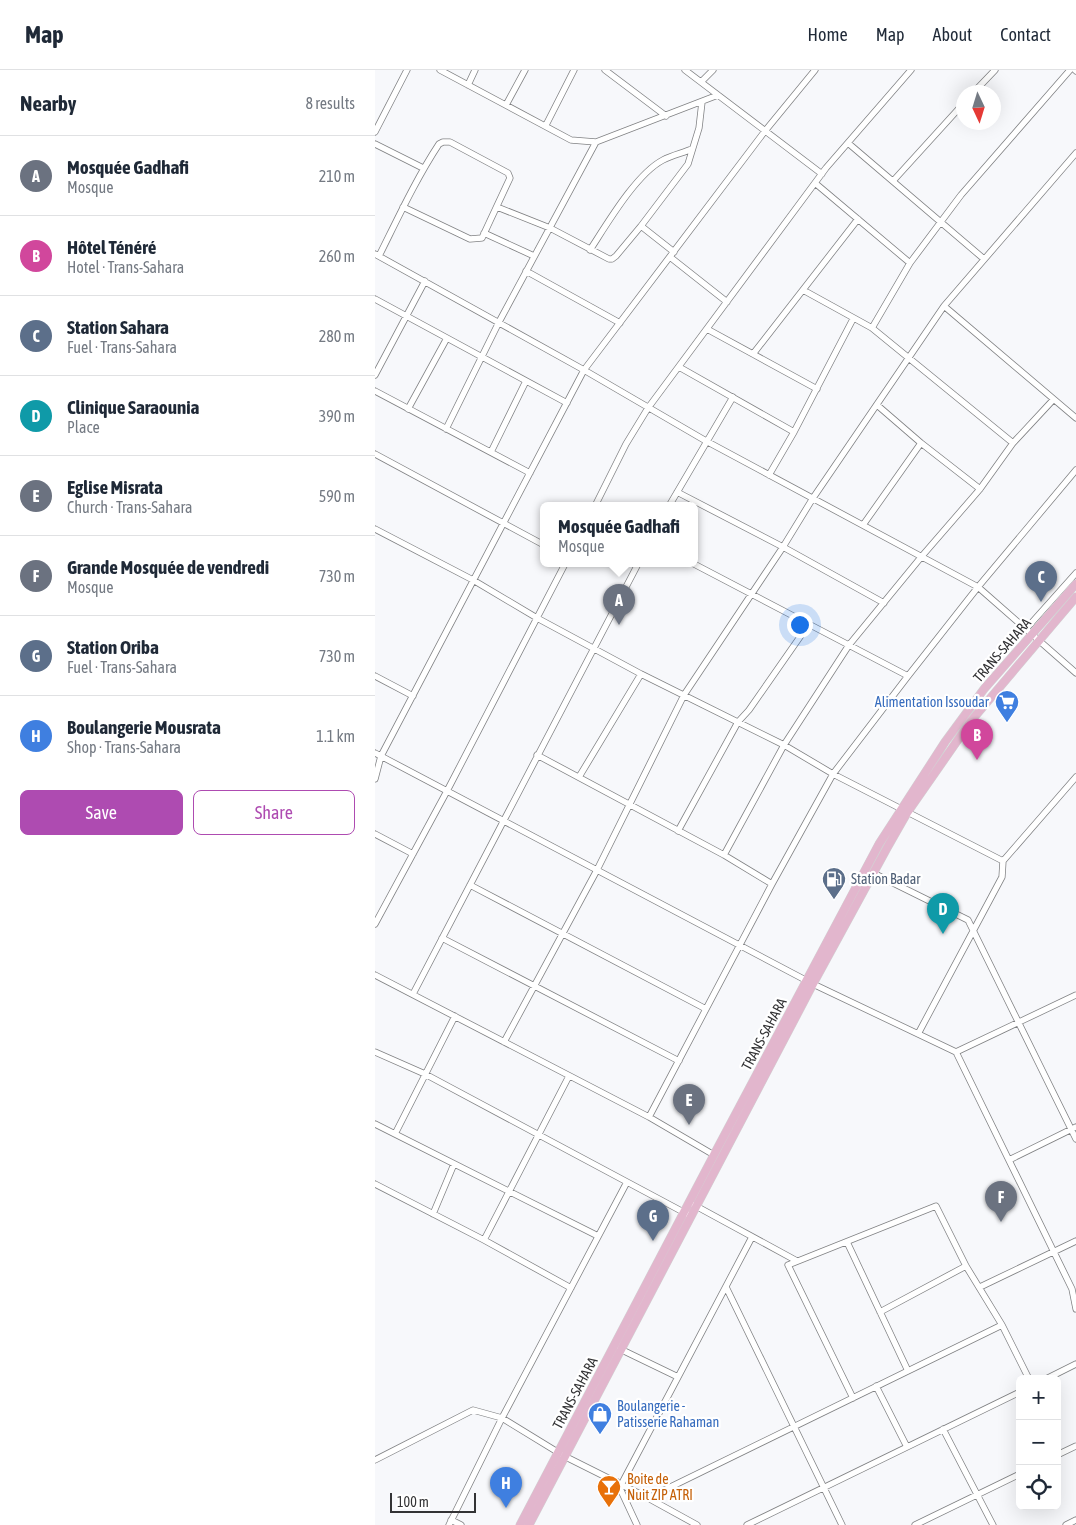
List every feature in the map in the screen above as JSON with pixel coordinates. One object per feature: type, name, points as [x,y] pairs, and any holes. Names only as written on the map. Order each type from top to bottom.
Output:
[{"type":"main road","name":"TRANS-SAHARA","points":[[861,887],[873,873],[905,811],[945,742],[1029,631],[1076,584]]},
{"type":"main road","name":"TRANS-SAHARA","points":[[592,1395],[620,1349],[623,1337],[683,1212],[693,1204],[861,887],[879,844],[971,721],[1076,597]]},
{"type":"main road","name":"TRANS-SAHARA","points":[[519,1525],[561,1454],[623,1337],[691,1216],[693,1204],[714,1155],[733,1128]]},
{"type":"main road","name":"TRANS-SAHARA","points":[[529,1525],[561,1454]]},
{"type":"street","points":[[375,132],[407,70]]},
{"type":"street","points":[[440,70],[571,140],[596,142],[718,95]]},
{"type":"street","points":[[468,85],[475,70]]},
{"type":"street","points":[[506,105],[525,70]]},
{"type":"street","points":[[546,125],[574,70]]},
{"type":"street","points":[[605,70],[666,116]]},
{"type":"street","points":[[685,70],[822,174]]},
{"type":"street","points":[[701,82],[713,70]]},
{"type":"street","points":[[375,779],[381,756],[584,370],[765,131],[815,70]]},
{"type":"street","points":[[597,502],[626,444],[648,408],[822,174],[911,70]]},
{"type":"street","points":[[981,85],[995,70]]},
{"type":"street","points":[[872,328],[910,263],[961,194],[1070,70]]},
{"type":"street","points":[[497,207],[550,228],[590,250],[612,259],[641,226],[688,164],[699,128],[702,102]]},
{"type":"street","points":[[893,181],[956,112]]},
{"type":"street","points":[[403,207],[470,239],[477,240],[482,238],[485,233],[510,178],[508,173],[450,142],[439,144],[423,168],[377,255],[584,370],[706,441],[978,587],[1076,673]]},
{"type":"street","points":[[446,429],[499,322],[596,142]]},
{"type":"street","points":[[848,143],[984,259]]},
{"type":"street","points":[[375,144],[423,168]]},
{"type":"street","points":[[590,250],[621,203],[649,170],[663,160],[692,149]]},
{"type":"street","points":[[504,1042],[631,805],[684,695],[783,547],[813,498],[908,356],[944,306],[1076,153]]},
{"type":"street","points":[[815,183],[910,263]]},
{"type":"street","points":[[753,354],[858,219]]},
{"type":"street","points":[[641,226],[674,252]]},
{"type":"street","points":[[485,233],[534,256]]},
{"type":"street","points":[[670,257],[727,302]]},
{"type":"street","points":[[527,270],[620,323]]},
{"type":"street","points":[[375,375],[425,281]]},
{"type":"street","points":[[803,290],[872,328],[1013,443]]},
{"type":"street","points":[[375,299],[567,403]]},
{"type":"street","points":[[944,306],[1076,418]]},
{"type":"street","points":[[769,475],[794,432],[853,319]]},
{"type":"street","points":[[707,329],[817,389]]},
{"type":"street","points":[[408,409],[447,338]]},
{"type":"street","points":[[679,367],[794,432]]},
{"type":"street","points":[[491,452],[525,381]]},
{"type":"street","points":[[375,391],[530,473]]},
{"type":"street","points":[[671,502],[733,397]]},
{"type":"street","points":[[725,856],[784,745],[849,645],[980,489],[1013,443],[1053,400]]},
{"type":"street","points":[[877,405],[921,443],[980,489]]},
{"type":"street","points":[[863,525],[921,443]]},
{"type":"street","points":[[375,454],[540,543]]},
{"type":"street","points":[[649,1117],[772,884],[833,774],[978,587],[1076,470]]},
{"type":"street","points":[[677,492],[696,502]]},
{"type":"street","points":[[698,503],[884,603]]},
{"type":"street","points":[[375,529],[473,580],[537,618],[641,674],[784,745],[833,774],[1003,861]]},
{"type":"street","points":[[698,566],[908,676]]},
{"type":"street","points":[[375,924],[447,791],[563,567]]},
{"type":"street","points":[[413,994],[636,567]]},
{"type":"street","points":[[1029,631],[1076,573]]},
{"type":"street","points":[[678,831],[738,722],[749,710],[809,624]]},
{"type":"street","points":[[579,777],[641,674]]},
{"type":"street","points":[[375,676],[413,696]]},
{"type":"street","points":[[375,753],[809,983],[956,1052],[1072,1289],[1076,1310]]},
{"type":"street","points":[[537,754],[725,856],[772,884]]},
{"type":"street","points":[[918,1034],[1002,877],[1003,861],[1076,777]]},
{"type":"street","points":[[375,834],[413,854]]},
{"type":"street","points":[[873,873],[968,920],[1074,1128],[1076,1139]]},
{"type":"street","points":[[470,885],[707,1009]]},
{"type":"street","points":[[442,938],[679,1061]]},
{"type":"street","points":[[375,975],[649,1117],[714,1155]]},
{"type":"street","points":[[956,1052],[1076,996]]},
{"type":"street","points":[[395,1134],[455,1016]]},
{"type":"street","points":[[375,1052],[425,1074],[691,1216]]},
{"type":"street","points":[[484,1240],[569,1076]]},
{"type":"street","points":[[375,1124],[598,1236]]},
{"type":"street","points":[[1009,1160],[1074,1128]]},
{"type":"street","points":[[433,1214],[454,1164]]},
{"type":"street","points":[[461,1525],[450,1523],[502,1418],[627,1182]]},
{"type":"street","points":[[375,1184],[484,1240],[571,1288]]},
{"type":"street","points":[[693,1204],[797,1261]]},
{"type":"street","points":[[853,1398],[788,1265],[936,1206],[966,1266],[1002,1325],[1027,1375]]},
{"type":"street","points":[[619,1484],[752,1237]]},
{"type":"street","points":[[980,1287],[1076,1241]]},
{"type":"street","points":[[847,1242],[908,1371]]},
{"type":"street","points":[[880,1312],[966,1266]]},
{"type":"street","points":[[726,1287],[842,1525]]},
{"type":"street","points":[[649,1498],[1002,1325]]},
{"type":"street","points":[[620,1349],[678,1377]]},
{"type":"street","points":[[1054,1375],[1076,1364]]},
{"type":"street","points":[[876,1386],[907,1447]]},
{"type":"street","points":[[747,1525],[1016,1394]]},
{"type":"street","points":[[375,1460],[473,1410],[502,1418],[561,1454],[649,1498],[697,1525]]},
{"type":"street","points":[[943,1429],[993,1525]]},
{"type":"street","points":[[1061,1453],[1076,1446]]},
{"type":"street","points":[[917,1525],[1016,1476]]},
{"type":"street","points":[[619,1484],[637,1525]]},
{"type":"street","points":[[1066,1525],[1076,1520]]},
{"type":"place","name":"Station Sahara","points":[[1041,602]]},
{"type":"place","name":"Mosquée Gadhafi","points":[[619,625]]},
{"type":"place","name":"Alimentation Issoudar","points":[[1007,723]]},
{"type":"place","name":"Hôtel Ténéré","points":[[977,760]]},
{"type":"place","name":"Station Badar","points":[[834,900]]},
{"type":"place","name":"Clinique Saraounia","points":[[943,934]]},
{"type":"place","name":"Eglise Misrata","points":[[689,1125]]},
{"type":"place","name":"Grande Mosquée de vendredi","points":[[1001,1222]]},
{"type":"place","name":"Station Oriba","points":[[653,1241]]},
{"type":"place","name":"Boulangerie - Patisserie Rahaman","points":[[600,1435]]},
{"type":"place","name":"Boulangerie Mousrata","points":[[506,1508]]},
{"type":"place","name":"Boite de Nuit ZIP ATRI","points":[[609,1508]]}]
